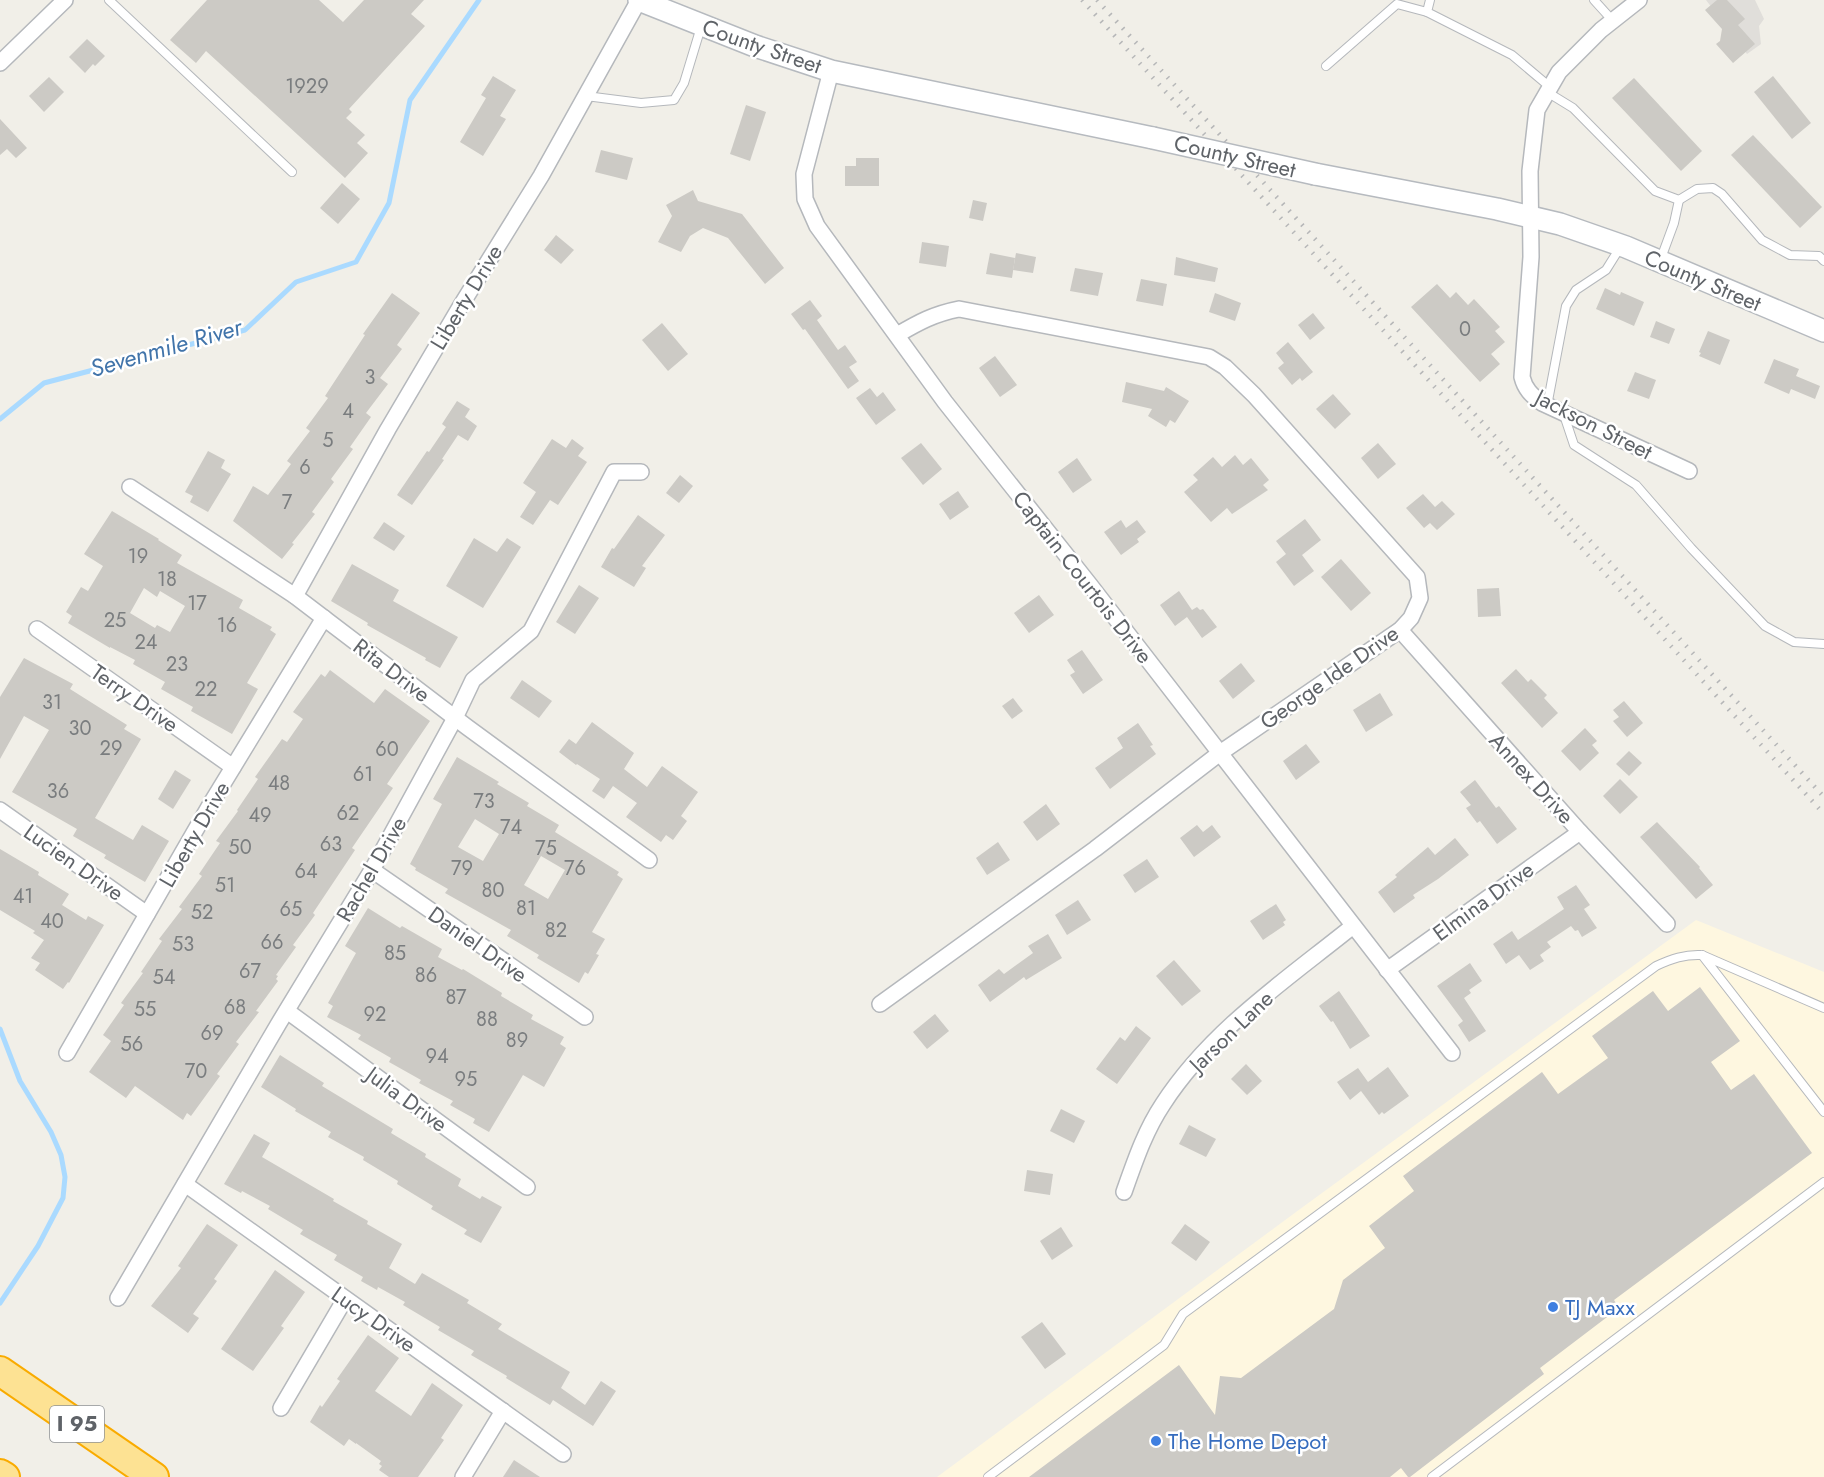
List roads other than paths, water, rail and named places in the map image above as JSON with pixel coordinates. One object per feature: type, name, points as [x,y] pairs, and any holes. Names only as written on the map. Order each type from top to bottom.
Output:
[{"type":"highway","name":"I 95","points":[[0,1371],[154,1477]]},
{"type":"highway","points":[[0,1474],[5,1477]]},
{"type":"main road","name":"County Street","points":[[639,0],[755,46],[831,71],[1560,224],[1622,245],[1824,331]]},
{"type":"street","points":[[0,63],[65,0]]},
{"type":"street","name":"Liberty Drive","points":[[295,596],[388,429],[541,176],[639,0]]},
{"type":"street","name":"Jackson Street","points":[[1639,0],[1559,72],[1537,110],[1530,171],[1531,257],[1522,377],[1525,387],[1532,396],[1548,406],[1689,471]]},
{"type":"street","name":"Captain Courtois Drive","points":[[831,71],[804,174],[805,200],[818,226],[945,402],[1090,585],[1452,1053]]},
{"type":"street","name":"George Ide Drive","points":[[880,1004],[1095,849],[1220,753],[1400,630],[1410,618],[1420,598],[1418,577],[1254,395],[1225,367],[1209,357],[959,309],[938,313],[897,335]]},
{"type":"street","name":"Rachel Drive","points":[[118,1298],[286,1011],[372,870],[455,718],[473,680],[531,631],[614,472],[641,472]]},
{"type":"street","name":"Rita Drive","points":[[130,487],[295,596],[455,718],[649,860]]},
{"type":"street","name":"Liberty Drive","points":[[67,1053],[233,767],[324,618]]},
{"type":"street","name":"Terry Drive","points":[[38,629],[233,767]]},
{"type":"street","name":"Annex Drive","points":[[1400,630],[1580,831],[1667,924]]},
{"type":"street","name":"Lucien Drive","points":[[0,810],[147,914]]},
{"type":"street","name":"Elmina Drive","points":[[1387,970],[1580,831]]},
{"type":"street","name":"Daniel Drive","points":[[372,870],[585,1017]]},
{"type":"street","name":"Jarson Lane","points":[[1124,1192],[1140,1146],[1163,1104],[1211,1043],[1267,994],[1353,926]]},
{"type":"street","name":"Julia Drive","points":[[286,1011],[527,1187]]},
{"type":"street","name":"Lucy Drive","points":[[184,1184],[563,1454]]},
{"type":"street","points":[[281,1408],[345,1299]]},
{"type":"street","points":[[463,1477],[503,1412]]},
{"type":"lane","points":[[1427,12],[1430,0]]},
{"type":"lane","points":[[1594,0],[1613,21]]},
{"type":"lane","points":[[114,1],[292,172]]},
{"type":"lane","points":[[1326,66],[1395,2],[1427,12],[1512,56],[1549,90],[1574,108],[1654,191],[1679,200]]},
{"type":"lane","points":[[586,96],[641,103],[674,100],[684,83],[702,26]]},
{"type":"lane","points":[[1660,261],[1674,223],[1679,200],[1697,189],[1713,188],[1722,194],[1762,240],[1790,255],[1819,256],[1824,261]]},
{"type":"lane","points":[[1548,406],[1566,306],[1576,290],[1606,270],[1622,245]]},
{"type":"lane","points":[[1563,414],[1574,445],[1636,485],[1691,548],[1765,626],[1794,642],[1824,644]]},
{"type":"lane","points":[[1702,955],[1824,1112]]},
{"type":"lane","points":[[988,1477],[1164,1345],[1183,1314],[1656,966],[1680,956],[1702,955],[1824,1008]]},
{"type":"lane","points":[[1432,1477],[1824,1182]]},
{"type":"waterway","name":"Sevenmile River","points":[[0,419],[44,383],[245,330],[296,282],[356,262],[389,203],[410,100],[479,0]]},
{"type":"waterway","name":"Sevenmile River","points":[[0,1029],[20,1081],[51,1132],[61,1155],[65,1177],[63,1198],[38,1246],[0,1303]]},
{"type":"railway","points":[[1082,0],[1824,814]]},
{"type":"railway","points":[[1097,0],[1824,797]]},
{"type":"place","name":"TJ Maxx","points":[[1553,1307]]},
{"type":"place","name":"The Home Depot","points":[[1156,1441]]}]
